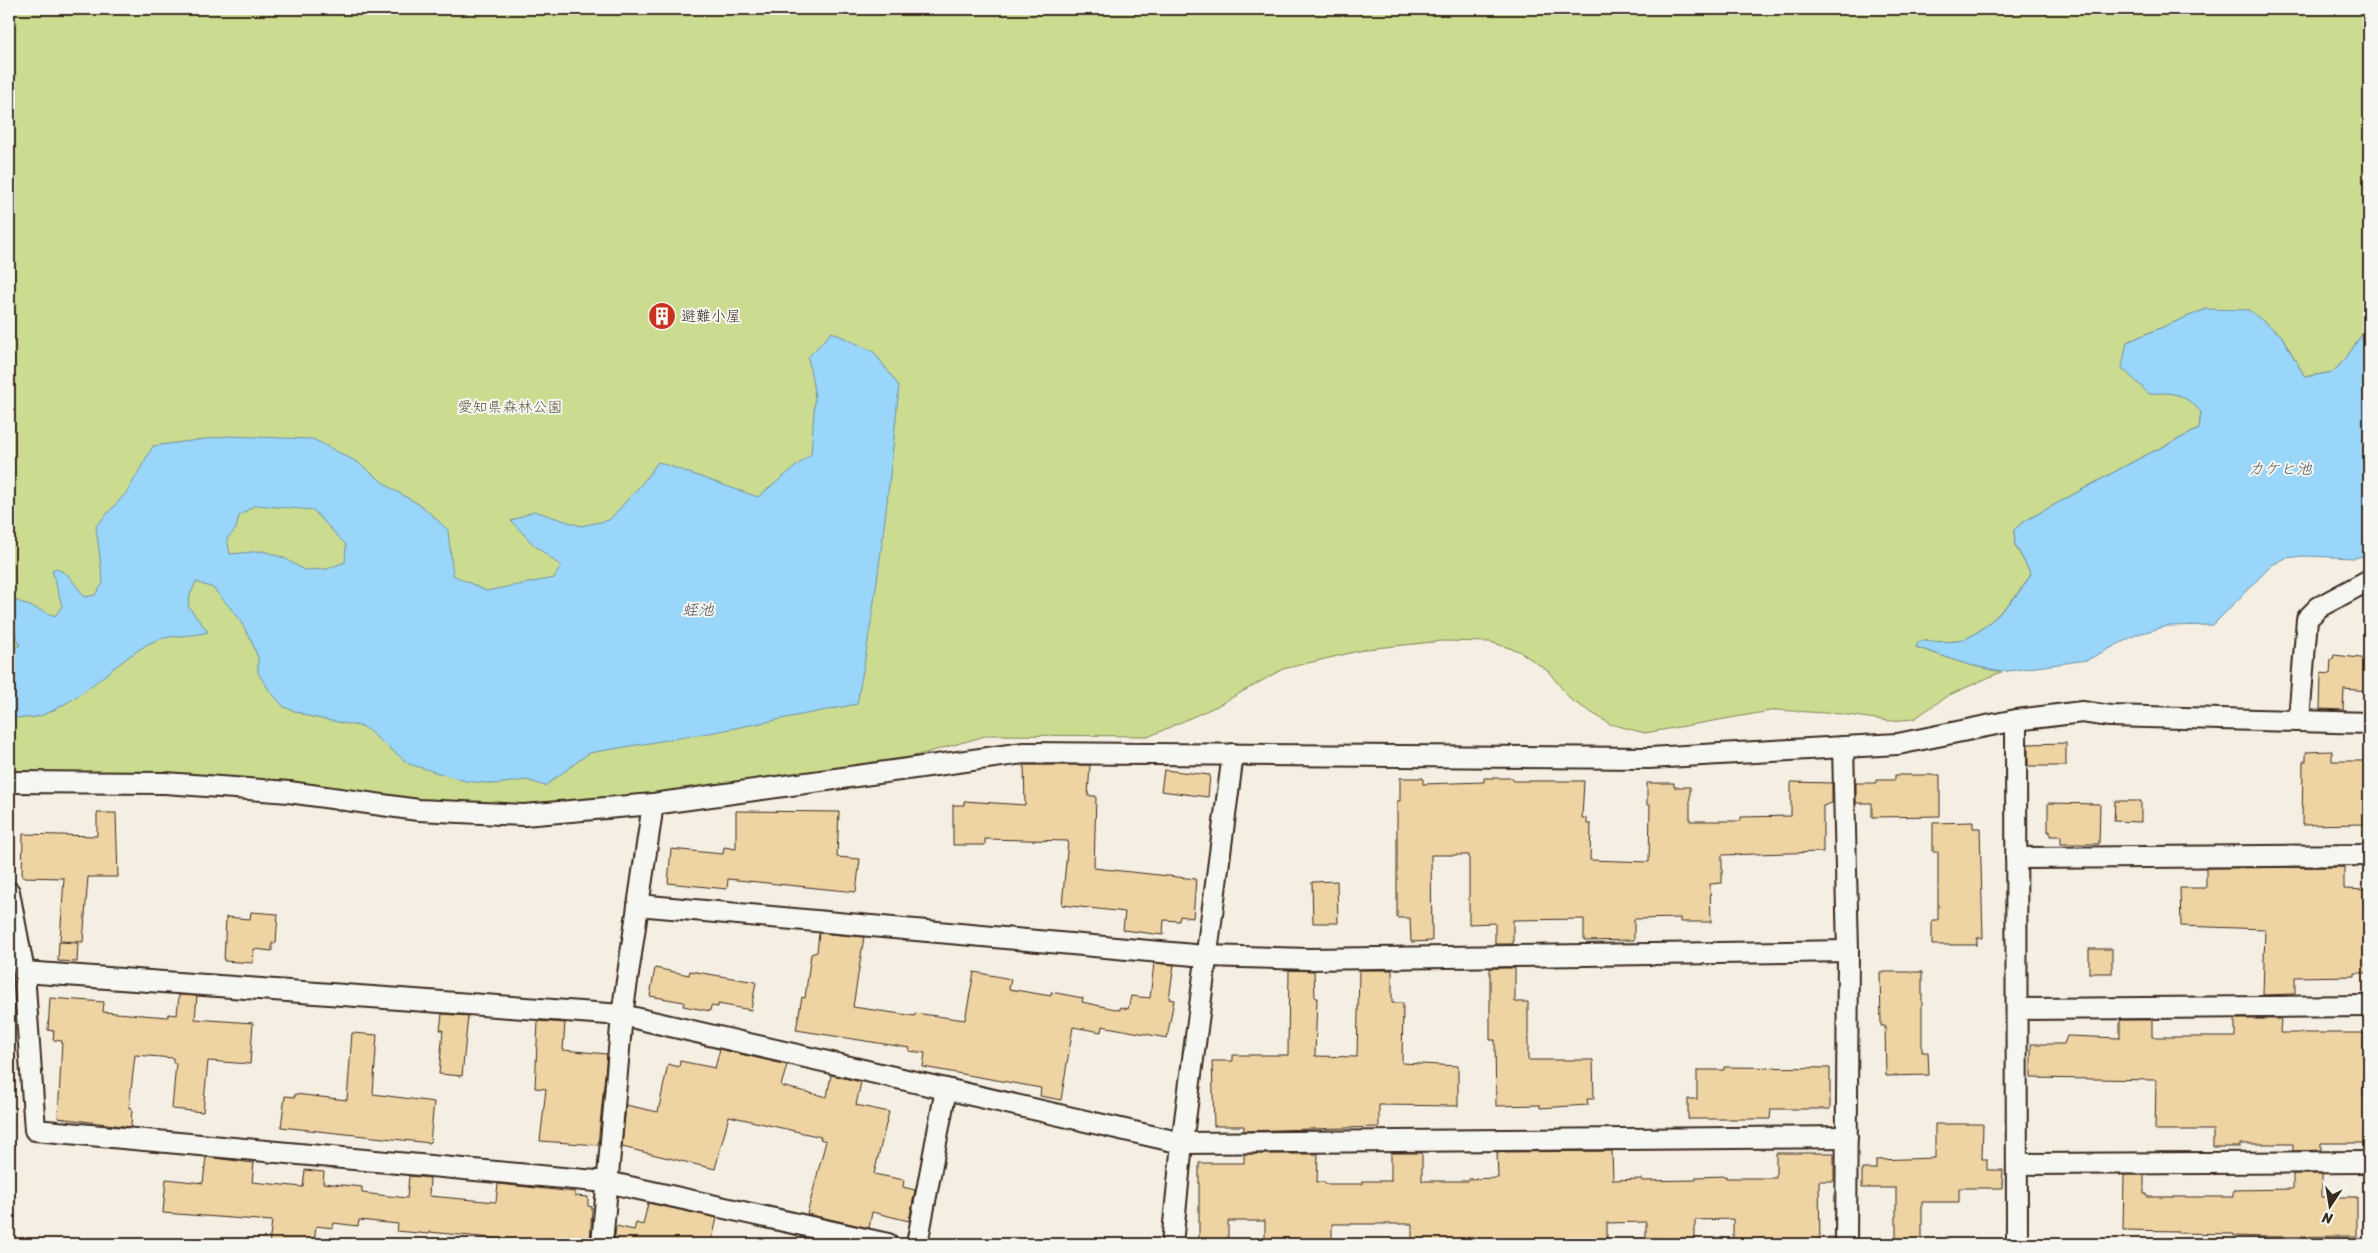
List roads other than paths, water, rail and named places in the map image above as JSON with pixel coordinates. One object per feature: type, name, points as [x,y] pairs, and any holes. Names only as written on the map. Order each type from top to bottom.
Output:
[{"type":"street","points":[[2299,720],[2307,619],[2319,606],[2369,580]]},
{"type":"street","points":[[9,782],[165,783],[290,792],[418,810],[524,815],[653,804],[1024,753],[1649,758],[1898,744],[2016,720],[2082,712],[2110,716],[2369,723]]},
{"type":"street","points":[[2016,720],[2017,1244]]},
{"type":"street","points":[[1844,747],[1848,951],[1846,1244]]},
{"type":"street","points":[[1172,1244],[1182,1143],[1232,754]]},
{"type":"street","points":[[602,1244],[622,1015],[653,804]]},
{"type":"street","points":[[2016,858],[2369,855]]},
{"type":"street","points":[[9,892],[24,972],[35,1130],[607,1182],[888,1244]]},
{"type":"street","points":[[638,904],[1205,956],[1309,959],[1848,951]]},
{"type":"street","points":[[24,972],[622,1015],[1182,1143],[1847,1137]]},
{"type":"street","points":[[2017,1008],[2369,1006]]},
{"type":"street","points":[[917,1244],[946,1089]]},
{"type":"street","points":[[2017,1164],[2369,1162]]},
{"type":"water","name":"カケヒ池","points":[[2206,309],[2249,310],[2281,335],[2305,377],[2333,372],[2346,358],[2369,324],[2369,555],[2354,558],[2305,556],[2286,558],[2272,565],[2213,625],[2168,626],[2138,634],[2087,660],[2001,672],[1966,664],[1916,647],[1919,641],[1952,641],[1962,640],[1971,636],[1991,621],[2011,602],[2031,574],[2015,545],[2014,530],[2023,522],[2138,459],[2199,429],[2201,412],[2189,401],[2178,395],[2165,393],[2149,394],[2122,368],[2127,342]]},
{"type":"water","name":"蛭池","points":[[832,332],[874,352],[899,386],[882,545],[871,625],[857,704],[715,732],[589,753],[545,786],[527,780],[496,784],[465,781],[409,764],[364,727],[311,717],[284,707],[269,690],[258,673],[258,658],[251,640],[238,617],[213,588],[196,582],[190,595],[188,606],[208,632],[163,638],[148,644],[58,708],[35,717],[9,717],[9,652],[20,645],[15,632],[9,629],[9,596],[55,616],[62,606],[52,570],[56,568],[68,575],[85,597],[95,595],[103,583],[96,526],[127,492],[153,446],[228,436],[313,439],[357,462],[392,489],[422,506],[448,530],[453,575],[486,591],[554,578],[561,566],[534,545],[511,521],[534,511],[581,526],[609,520],[641,485],[658,462],[758,497],[811,454],[815,397],[808,357]],"holes":[[[255,505],[313,510],[346,545],[345,562],[327,569],[304,570],[284,558],[263,551],[230,554],[227,539],[236,529],[239,516]]]},
{"type":"place","name":"避難小屋","points":[[662,316]]},
{"type":"park label","name":"愛知県森林公園","points":[[510,407]]}]
